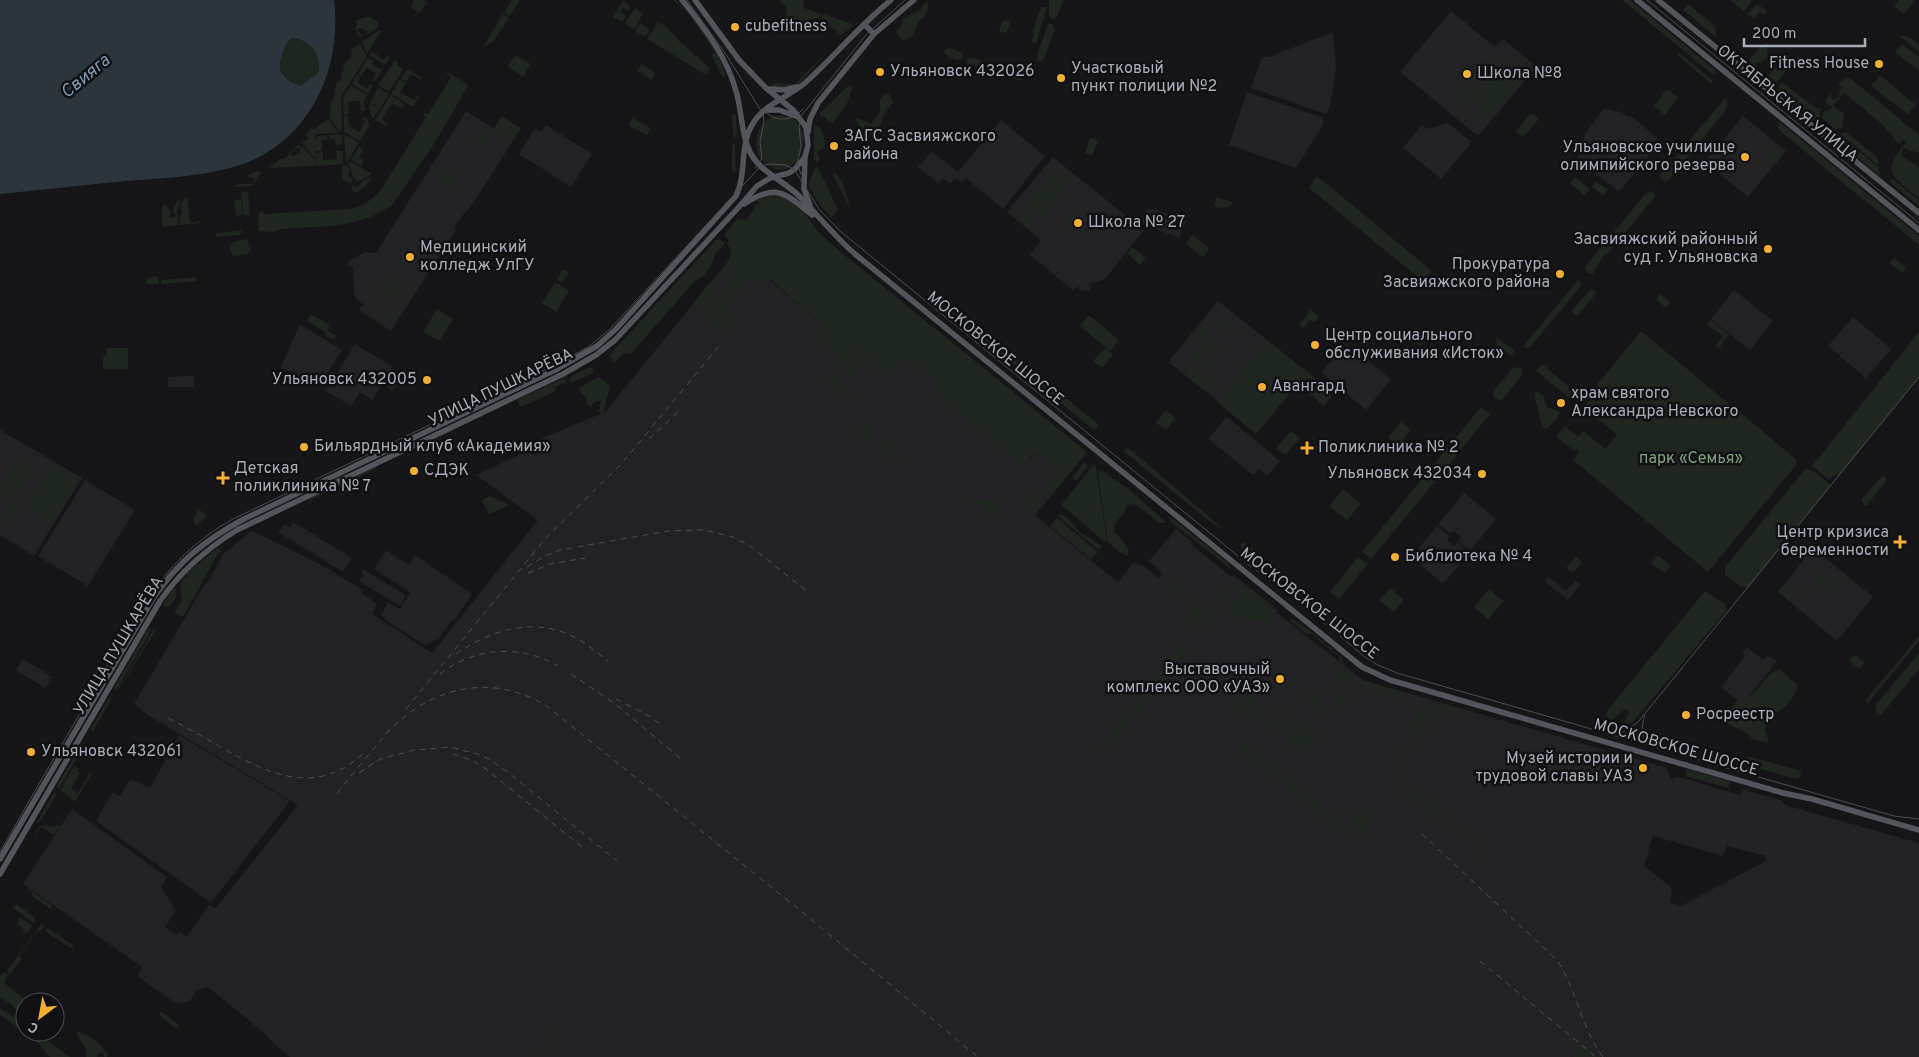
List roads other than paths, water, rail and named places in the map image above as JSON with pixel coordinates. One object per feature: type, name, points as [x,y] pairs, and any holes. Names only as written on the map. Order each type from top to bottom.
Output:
[{"type":"main road","points":[[682,0],[705,30],[729,70],[737,94],[746,139],[755,159],[764,170],[774,176]]},
{"type":"main road","points":[[695,0],[739,60],[766,88],[782,99],[800,118],[808,132]]},
{"type":"main road","points":[[746,139],[752,124],[764,111],[803,84],[891,0]]},
{"type":"main road","points":[[808,132],[810,119],[818,103],[874,34],[914,0]]},
{"type":"main road","name":"ОКТЯБРЬСКАЯ УЛИЦА","points":[[1637,0],[1919,230]]},
{"type":"main road","name":"ОКТЯБРЬСКАЯ УЛИЦА","points":[[1658,0],[1919,213]]},
{"type":"main road","points":[[864,24],[874,34]]},
{"type":"main road","points":[[1747,90],[1755,80]]},
{"type":"main road","points":[[766,88],[784,90],[803,84]]},
{"type":"main road","points":[[764,111],[783,111],[800,118]]},
{"type":"main road","name":"МОСКОВСКОЕ ШОССЕ","points":[[808,132],[804,193],[814,214]]},
{"type":"main road","name":"УЛИЦА ПУШКАРЁВА","points":[[0,874],[71,753],[75,739],[101,687],[149,605],[162,585],[186,558],[212,536],[234,524],[555,370],[597,346],[630,315],[736,196],[740,185],[746,139]]},
{"type":"main road","name":"УЛИЦА ПУШКАРЁВА","points":[[0,859],[65,749],[75,739],[107,691],[155,608],[177,577],[189,565],[237,530],[555,378],[596,355],[626,328],[757,186],[774,176],[789,173],[806,157]]},
{"type":"main road","name":"МОСКОВСКОЕ ШОССЕ","points":[[774,176],[796,193],[823,224],[855,254],[1302,619],[1354,661],[1371,672],[1390,680],[1919,830]]},
{"type":"main road","points":[[738,208],[760,195],[780,193],[791,197],[823,224]]},
{"type":"main road","points":[[234,524],[237,530]]},
{"type":"main road","points":[[149,605],[155,608]]},
{"type":"main road","points":[[101,687],[107,691]]},
{"type":"main road","points":[[65,749],[71,753]]},
{"type":"water","name":"Свияга","points":[[0,0],[334,0],[335,27],[332,54],[326,79],[315,103],[300,124],[282,142],[260,157],[234,167],[193,175],[0,194]],"holes":[[[292,38],[299,39],[314,49],[319,66],[318,73],[300,86],[286,78],[280,67],[280,62],[288,42]]]},
{"type":"tram line","points":[[687,0],[725,53],[763,114],[764,121],[760,142],[762,158],[755,168]]},
{"type":"tram line","points":[[801,174],[797,163],[801,147],[799,126],[801,116],[866,35],[905,0]]},
{"type":"tram line","points":[[1647,0],[1919,223]]},
{"type":"tram line","points":[[763,109],[767,114],[777,119],[794,116],[803,109]]},
{"type":"tram line","points":[[0,852],[132,623],[147,599],[184,555],[207,536],[233,519],[561,362],[588,347],[610,329],[759,168],[771,164],[785,165],[794,169],[819,209],[840,231],[1249,565],[1290,594],[1365,657],[1378,665],[1397,673],[1894,816],[1919,819]]},
{"type":"tram line","points":[[1611,733],[1623,732],[1638,722],[1919,377]]},
{"type":"tram line","points":[[1645,715],[1642,724],[1644,737],[1654,747]]},
{"type":"railway","points":[[406,709],[545,539],[623,462],[719,346]]},
{"type":"railway","points":[[649,439],[680,410]]},
{"type":"railway","points":[[527,567],[543,557],[560,550],[668,531],[704,530],[733,537],[750,546],[809,593]]},
{"type":"railway","points":[[528,573],[550,564],[585,558]]},
{"type":"railway","points":[[456,654],[496,633],[525,627],[540,627],[575,637],[608,661]]},
{"type":"railway","points":[[440,674],[468,658],[498,652],[529,654],[558,666]]},
{"type":"railway","points":[[571,674],[614,703],[680,758]]},
{"type":"railway","points":[[386,734],[403,718],[422,705],[441,695],[462,689],[483,687],[505,689],[527,696],[548,707],[978,1057]]},
{"type":"railway","points":[[616,699],[649,716],[663,726]]},
{"type":"railway","points":[[168,718],[244,760],[279,774],[313,778],[330,774],[347,766],[364,753]]},
{"type":"railway","points":[[337,793],[390,729]]},
{"type":"railway","points":[[359,773],[380,759],[414,750],[450,747],[477,754],[489,759],[509,773],[617,861]]},
{"type":"railway","points":[[453,754],[473,761],[486,769],[582,847]]},
{"type":"railway","points":[[1422,834],[1557,960],[1570,984],[1589,1034],[1603,1057]]},
{"type":"railway","points":[[1480,961],[1596,1057]]},
{"type":"place","name":"cubefitness","points":[[735,27]]},
{"type":"place","name":"Fitness House","points":[[1879,64]]},
{"type":"place","name":"Ульяновск 432026","points":[[880,72]]},
{"type":"place","name":"Школа №8","points":[[1467,74]]},
{"type":"place","name":"Участковый пункт полиции №2","points":[[1061,78]]},
{"type":"place","name":"ЗАГС Засвияжского района","points":[[834,146]]},
{"type":"place","name":"Ульяновское училище олимпийского резерва","points":[[1745,157]]},
{"type":"place","name":"Школа № 27","points":[[1078,223]]},
{"type":"place","name":"Засвияжский районный суд г. Ульяновска","points":[[1768,249]]},
{"type":"place","name":"Медицинский колледж УлГУ","points":[[410,257]]},
{"type":"place","name":"Прокуратура Засвияжского района","points":[[1560,274]]},
{"type":"place","name":"Центр социального обслуживания «Исток»","points":[[1315,345]]},
{"type":"place","name":"Ульяновск 432005","points":[[427,380]]},
{"type":"place","name":"Авангард","points":[[1262,387]]},
{"type":"place","name":"храм святого Александра Невского","points":[[1561,403]]},
{"type":"place","name":"Бильярдный клуб «Академия»","points":[[304,447]]},
{"type":"place","name":"Поликлиника № 2","points":[[1307,448]]},
{"type":"place","name":"СДЭК","points":[[414,471]]},
{"type":"place","name":"Ульяновск 432034","points":[[1482,474]]},
{"type":"place","name":"Детская поликлиника № 7","points":[[223,478]]},
{"type":"place","name":"Центр кризиса беременности","points":[[1900,542]]},
{"type":"place","name":"Библиотека № 4","points":[[1395,557]]},
{"type":"place","name":"Выставочный комплекс ООО «УАЗ»","points":[[1280,679]]},
{"type":"place","name":"Росреестр","points":[[1686,715]]},
{"type":"place","name":"Ульяновск 432061","points":[[31,752]]},
{"type":"place","name":"Музей истории и трудовой славы УАЗ","points":[[1643,768]]},
{"type":"park label","name":"парк «Семья»","points":[[1691,459]]}]
